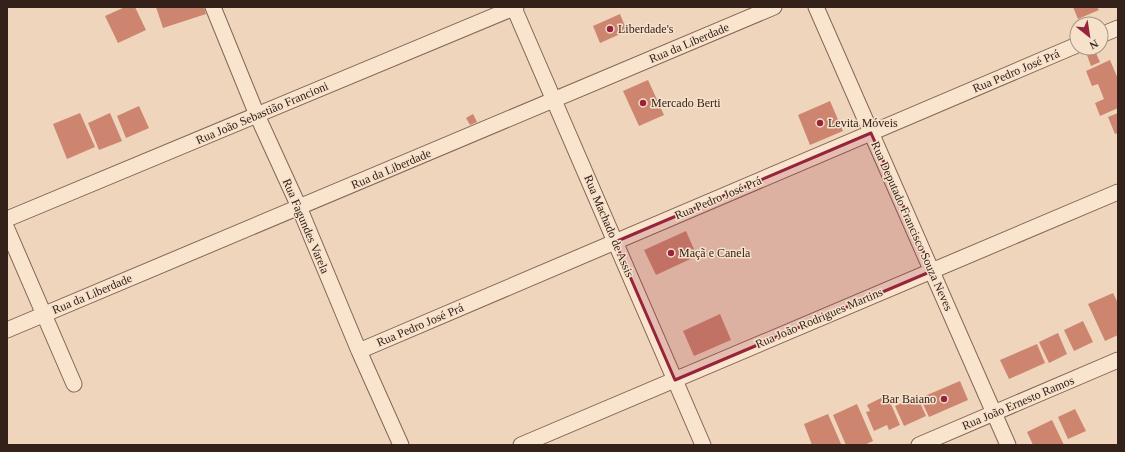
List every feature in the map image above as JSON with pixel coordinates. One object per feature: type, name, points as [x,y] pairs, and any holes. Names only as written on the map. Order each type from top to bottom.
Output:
[{"type":"street","name":"Rua Fagundes Varela","points":[[213,7],[257,115],[299,207],[359,351],[401,445]]},
{"type":"street","name":"Rua João Sebastião Francioni","points":[[7,219],[515,7]]},
{"type":"street","name":"Rua Machado de Assis","points":[[515,7],[703,445]]},
{"type":"street","name":"Rua da Liberdade","points":[[7,330],[774,7]]},
{"type":"street","name":"Rua Deputado Francisco Souza Neves","points":[[816,7],[1008,445]]},
{"type":"street","name":"Rua Pedro José Prá","points":[[359,351],[1069,48]]},
{"type":"street","name":"Rua João Rodrigues Martins","points":[[521,445],[1118,192]]},
{"type":"street","points":[[7,229],[74,384]]},
{"type":"street","name":"Rua João Ernesto Ramos","points":[[919,445],[1118,360]]},
{"type":"highlighted area","points":[[871,133],[932,271],[675,380],[615,242]]},
{"type":"building","points":[[125,7],[135,7],[146,30],[118,43],[105,16]]},
{"type":"building","points":[[156,7],[204,7],[206,14],[163,28]]},
{"type":"building","points":[[1073,7],[1097,7],[1099,10],[1085,16],[1077,16]]},
{"type":"building","name":"Liberdade's","points":[[620,14],[627,31],[600,43],[593,26]]},
{"type":"building","points":[[1087,56],[1097,56],[1100,62],[1091,66]]},
{"type":"building","points":[[1110,60],[1118,79],[1118,108],[1100,116],[1095,103],[1104,99],[1098,84],[1092,86],[1086,71]]},
{"type":"building","name":"Mercado Berti","points":[[648,80],[664,115],[639,126],[623,91]]},
{"type":"building","name":"Levita Móveis","points":[[830,101],[843,131],[810,145],[798,115]]},
{"type":"building","points":[[139,106],[149,128],[126,138],[117,116]]},
{"type":"building","points":[[80,113],[95,147],[67,159],[53,124]]},
{"type":"building","points":[[110,113],[122,141],[99,150],[88,123]]},
{"type":"building","points":[[1118,113],[1118,133],[1115,134],[1108,117]]},
{"type":"building","points":[[473,114],[477,122],[470,125],[466,118]]},
{"type":"building","name":"Maçã e Canela","points":[[686,231],[697,256],[656,275],[644,250]]},
{"type":"building","points":[[1113,293],[1118,303],[1118,335],[1105,341],[1088,304]]},
{"type":"building","points":[[720,314],[731,340],[694,356],[683,331]]},
{"type":"building","points":[[1083,321],[1093,342],[1074,351],[1064,330]]},
{"type":"building","points":[[1058,333],[1067,354],[1049,363],[1039,342]]},
{"type":"building","points":[[1037,344],[1045,363],[1009,379],[1000,360]]},
{"type":"building","name":"Bar Baiano","points":[[960,381],[968,400],[929,417],[920,398]]},
{"type":"building","points":[[887,395],[900,425],[889,430],[887,425],[874,431],[866,412],[870,411],[867,405]]},
{"type":"building","points":[[917,396],[926,416],[904,426],[895,406]]},
{"type":"building","points":[[857,404],[873,441],[864,445],[846,445],[833,415]]},
{"type":"building","points":[[1075,409],[1086,431],[1068,439],[1058,417]]},
{"type":"building","points":[[828,414],[841,444],[812,445],[804,424]]},
{"type":"building","points":[[1052,420],[1064,445],[1033,445],[1027,432]]},
{"type":"place","name":"Liberdade's","points":[[610,29]]},
{"type":"place","name":"Mercado Berti","points":[[643,103]]},
{"type":"place","name":"Levita Móveis","points":[[820,123]]},
{"type":"place","name":"Maçã e Canela","points":[[671,253]]},
{"type":"place","name":"Bar Baiano","points":[[944,399]]}]
